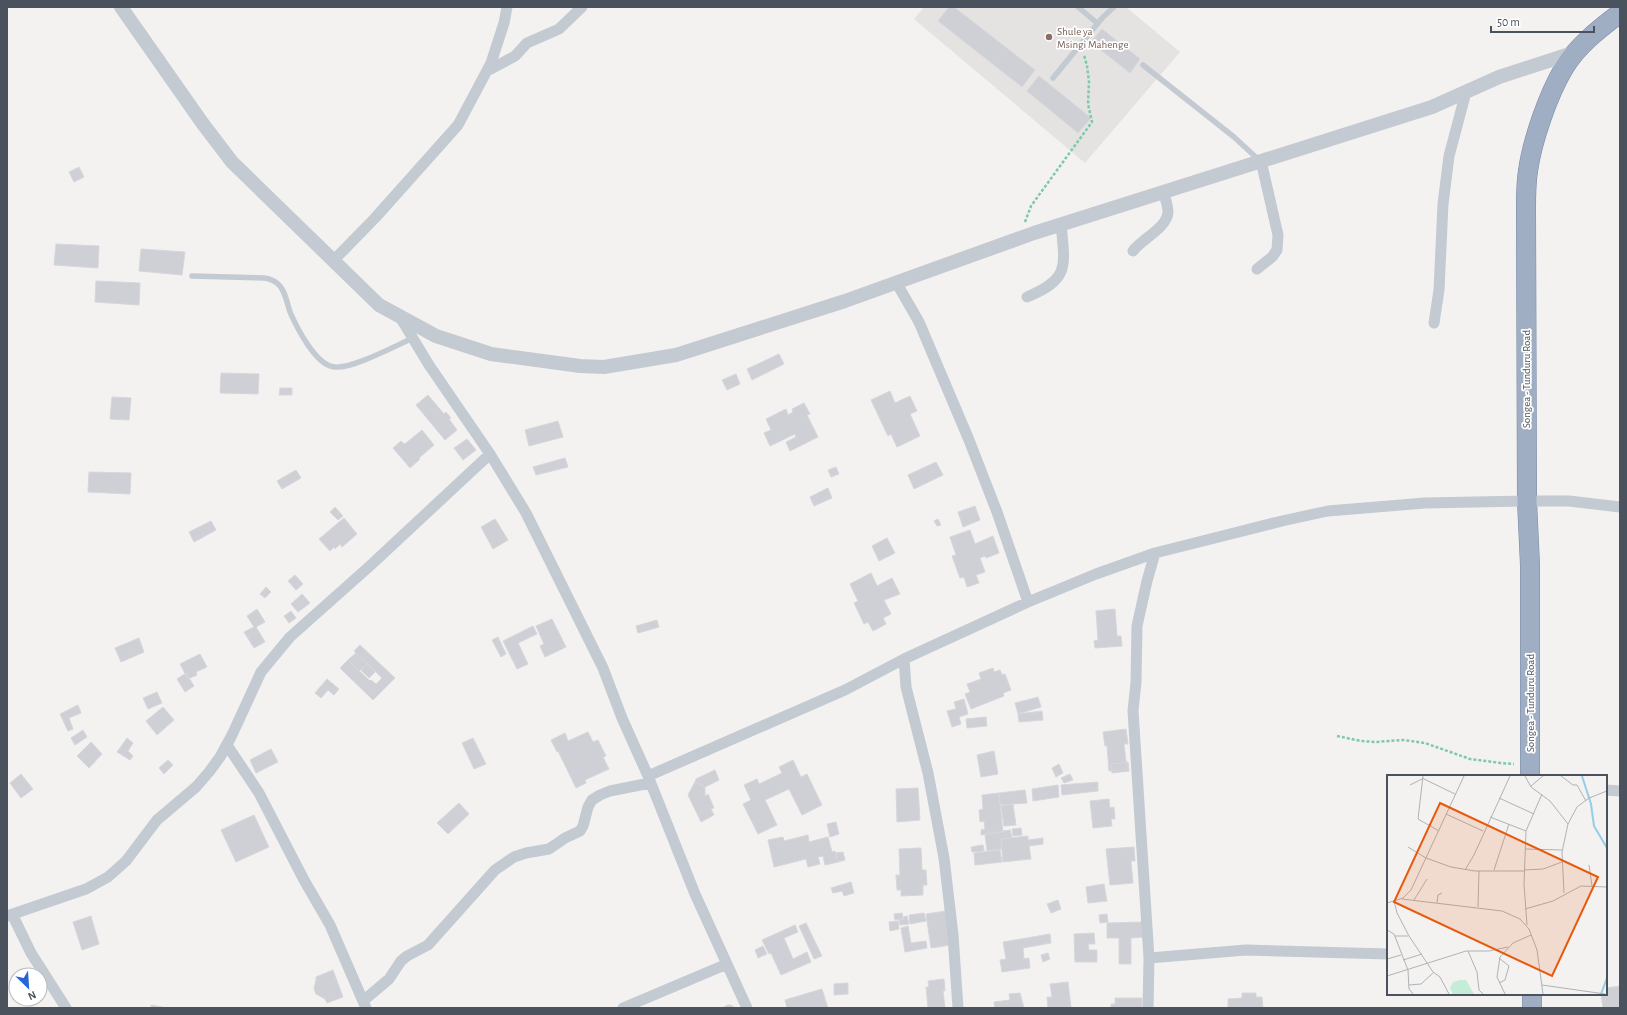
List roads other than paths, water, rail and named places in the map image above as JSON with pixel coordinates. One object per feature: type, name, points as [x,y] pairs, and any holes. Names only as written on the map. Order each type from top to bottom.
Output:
[{"type":"highway","name":"Songea - Tunduru Road","points":[[1530,770],[1530,565],[1527,500],[1527,173],[1533,144],[1549,101],[1564,68],[1576,52],[1596,32],[1620,13]]},
{"type":"highway","points":[[1532,995],[1532,1008]]},
{"type":"street","points":[[121,7],[203,124],[232,162],[379,305],[436,336],[491,354],[580,366],[604,367],[676,355],[845,301],[1061,224],[1432,107],[1499,77],[1576,52]]},
{"type":"street","points":[[333,261],[376,218],[458,125],[491,63],[504,24],[507,7]]},
{"type":"street","points":[[487,71],[515,56],[527,43],[559,30],[582,7]]},
{"type":"street","points":[[1434,323],[1439,290],[1443,204],[1449,156],[1466,92]]},
{"type":"street","points":[[1257,269],[1272,257],[1277,250],[1278,235],[1261,161]]},
{"type":"street","points":[[1133,251],[1144,239],[1159,229],[1166,220],[1168,212],[1163,191]]},
{"type":"street","points":[[1027,297],[1053,284],[1062,273],[1064,251],[1061,224]]},
{"type":"street","points":[[896,282],[919,322],[969,440],[997,512],[1028,602]]},
{"type":"street","points":[[400,317],[490,454],[526,513],[600,661],[695,894],[747,1008]]},
{"type":"street","points":[[66,1008],[31,953],[10,915],[86,889],[108,877],[126,860],[158,820],[196,787],[220,758],[261,672],[290,636],[372,564],[490,454]]},
{"type":"street","points":[[227,745],[259,793],[288,850],[330,925],[365,1004],[389,979],[401,961],[407,956],[428,945],[495,870],[514,857],[526,853],[549,849],[565,838],[580,831],[583,826],[588,806],[592,800],[600,795],[610,790],[649,780],[845,690],[904,659],[1028,602],[1096,574],[1155,553],[1328,511],[1425,503],[1527,500],[1569,501],[1620,507]]},
{"type":"street","points":[[1148,1008],[1149,958],[1133,711],[1136,682],[1137,626],[1155,553]]},
{"type":"street","points":[[904,659],[906,687],[928,773],[944,858],[953,935],[958,1008]]},
{"type":"street","points":[[1607,790],[1620,791]]},
{"type":"street","points":[[1149,958],[1246,950],[1387,954]]},
{"type":"street","points":[[623,1008],[727,964]]},
{"type":"lane","points":[[1078,7],[1098,23]]},
{"type":"lane","points":[[1053,78],[1098,23],[1114,7]]},
{"type":"lane","points":[[1143,65],[1234,137],[1261,161]]},
{"type":"lane","points":[[192,276],[264,278],[274,280],[280,285],[302,336],[319,359],[326,365],[335,368],[348,366],[413,338]]},
{"type":"place","name":"Shule ya Msingi Mahenge","points":[[1049,37]]}]
